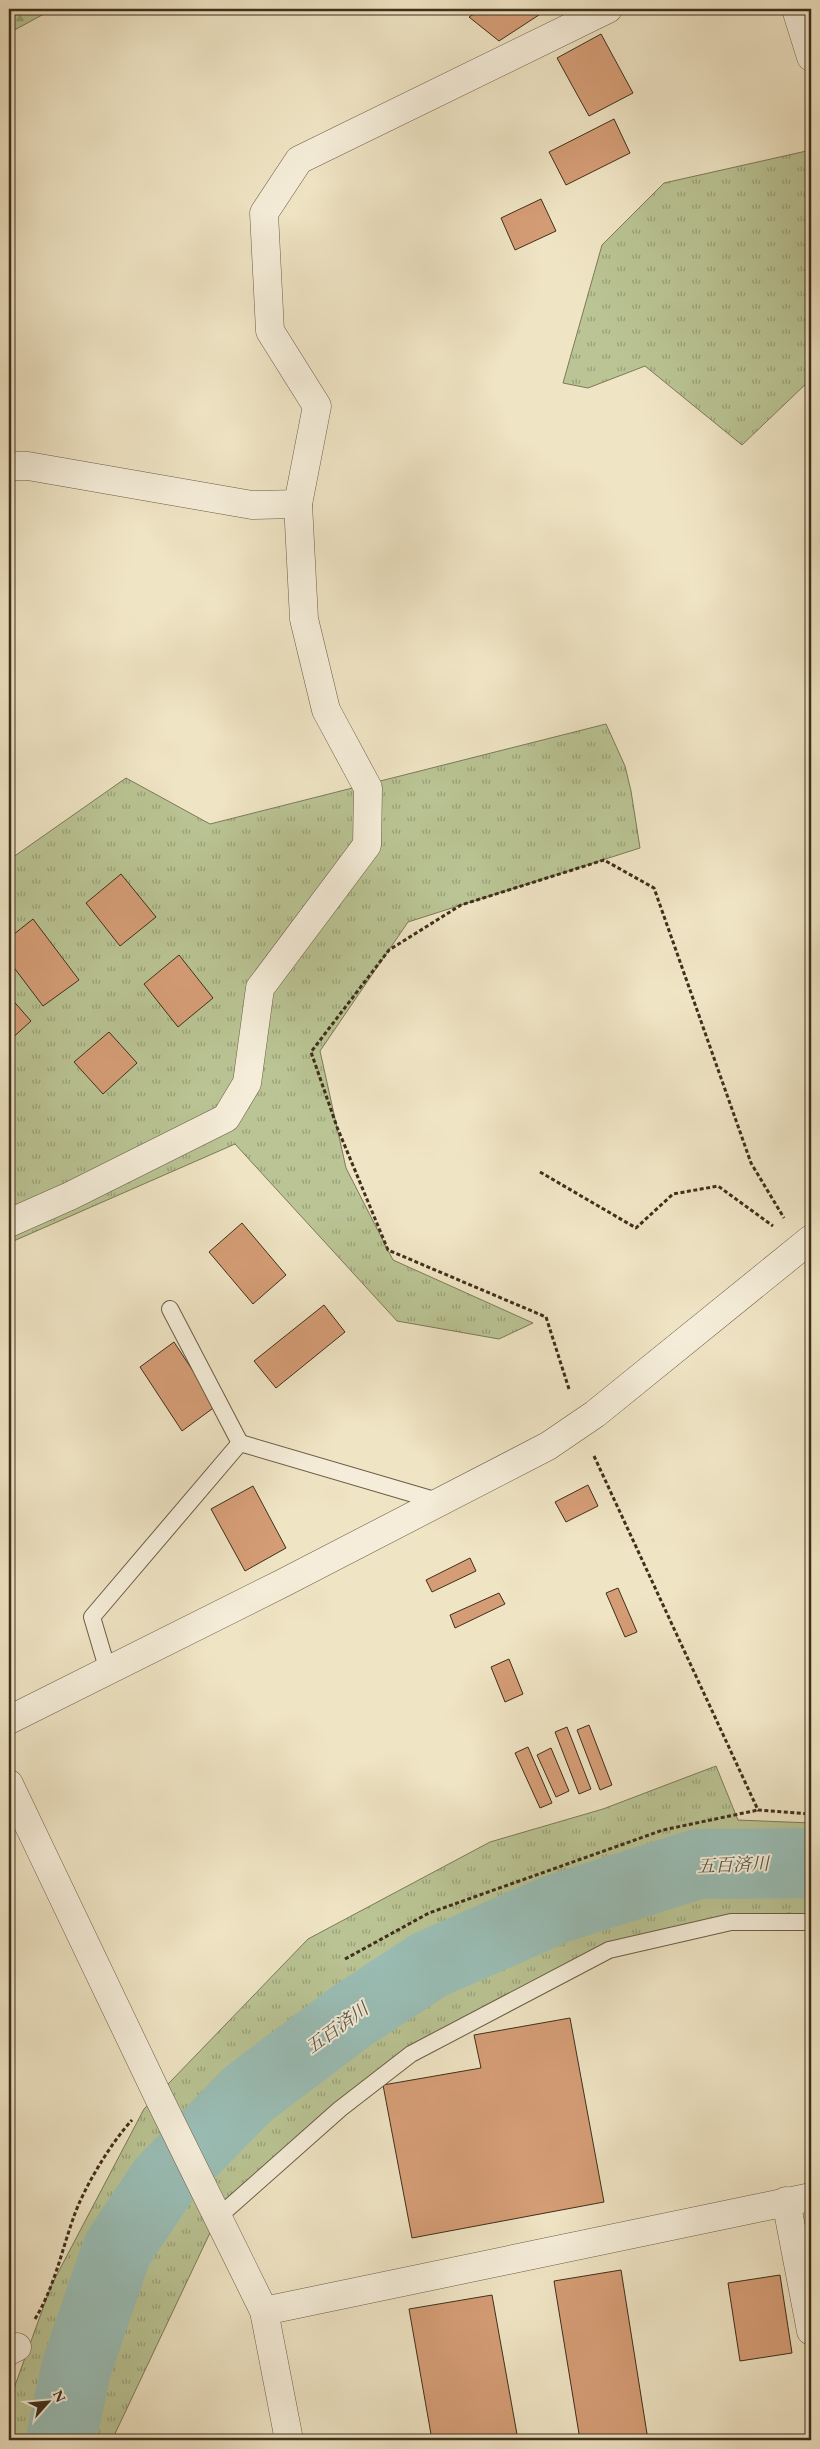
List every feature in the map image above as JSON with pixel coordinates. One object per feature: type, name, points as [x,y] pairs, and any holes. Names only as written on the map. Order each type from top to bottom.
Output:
[{"type":"street","points":[[9,1223],[70,1196],[226,1118],[247,1083],[260,988],[367,845],[368,788],[326,710],[304,619],[298,504],[317,406],[270,331],[264,213],[299,160],[608,9]]},
{"type":"street","points":[[796,9],[811,57]]},
{"type":"street","points":[[9,466],[28,466],[252,505],[298,504]]},
{"type":"street","points":[[9,1720],[548,1446],[580,1425],[806,1243]]},
{"type":"street","points":[[9,1784],[217,2218],[264,2311],[289,2440]]},
{"type":"street","points":[[264,2311],[799,2199],[811,2331]]},
{"type":"lane","points":[[170,1309],[240,1443],[441,1502]]},
{"type":"lane","points":[[108,1671],[92,1617],[240,1443]]},
{"type":"lane","points":[[217,2218],[340,2109],[411,2054],[609,1950],[732,1922],[811,1922]]},
{"type":"path","points":[[758,1810],[580,1425],[546,1317],[388,1250],[336,1127],[311,1052],[389,950],[462,905],[604,860],[654,888],[751,1163],[806,1243]]},
{"type":"path","points":[[540,1172],[636,1228],[673,1194],[718,1186],[806,1243]]},
{"type":"path","points":[[345,1959],[429,1913],[663,1830],[758,1810],[811,1814]]},
{"type":"path","points":[[13,2349],[48,2298],[73,2216],[107,2152],[131,2121],[158,2096]]},
{"type":"green space","points":[[9,9],[53,9],[9,33]]},
{"type":"green space","points":[[811,150],[811,379],[742,445],[645,366],[588,388],[563,383],[602,245],[664,183]]},
{"type":"green space","points":[[606,724],[625,766],[640,848],[408,922],[320,1051],[346,1168],[393,1260],[533,1323],[499,1339],[397,1321],[235,1144],[9,1243],[9,860],[126,778],[210,824]]},
{"type":"green space","points":[[716,1766],[738,1820],[811,1823],[811,1917],[789,1913],[676,1931],[454,2023],[217,2218],[112,2440],[9,2440],[9,2402],[51,2286],[144,2109],[308,1939],[490,1842],[603,1809]]},
{"type":"building","points":[[482,9],[544,9],[545,11],[499,41],[469,17]]},
{"type":"building","points":[[601,34],[633,93],[589,116],[557,58]]},
{"type":"building","points":[[614,119],[630,153],[566,185],[549,152]]},
{"type":"building","points":[[541,199],[556,231],[515,250],[501,218]]},
{"type":"building","points":[[121,874],[156,917],[120,946],[86,903]]},
{"type":"building","points":[[33,919],[79,980],[43,1006],[9,961],[9,938]]},
{"type":"building","points":[[179,955],[213,998],[178,1027],[144,984]]},
{"type":"building","points":[[9,996],[31,1021],[9,1041]]},
{"type":"building","points":[[109,1032],[137,1063],[103,1094],[74,1062]]},
{"type":"building","points":[[242,1223],[286,1275],[253,1304],[209,1252]]},
{"type":"building","points":[[324,1305],[345,1332],[276,1388],[254,1361]]},
{"type":"building","points":[[174,1342],[216,1406],[182,1431],[140,1367]]},
{"type":"building","points":[[588,1485],[598,1506],[566,1522],[555,1502]]},
{"type":"building","points":[[253,1486],[286,1548],[245,1571],[211,1509]]},
{"type":"building","points":[[470,1558],[476,1571],[432,1592],[426,1580]]},
{"type":"building","points":[[618,1588],[637,1632],[625,1637],[606,1593]]},
{"type":"building","points":[[499,1593],[505,1604],[455,1628],[450,1615]]},
{"type":"building","points":[[509,1659],[523,1694],[505,1702],[491,1667]]},
{"type":"building","points":[[589,1725],[612,1785],[600,1790],[577,1730]]},
{"type":"building","points":[[567,1727],[591,1789],[579,1794],[555,1732]]},
{"type":"building","points":[[528,1747],[552,1803],[540,1808],[515,1753]]},
{"type":"building","points":[[551,1748],[569,1791],[556,1797],[537,1755]]},
{"type":"building","points":[[570,2018],[604,2202],[412,2238],[383,2085],[481,2068],[474,2035]]},
{"type":"building","points":[[621,2270],[648,2440],[580,2440],[554,2281]]},
{"type":"building","points":[[780,2275],[792,2353],[740,2361],[728,2283]]},
{"type":"building","points":[[492,2295],[518,2440],[432,2440],[409,2309]]},
{"type":"waterway","name":"五百済川","points":[[61,2440],[76,2369],[117,2250],[163,2181],[248,2094],[350,2017],[429,1965],[556,1909],[698,1864],[811,1863]]}]
